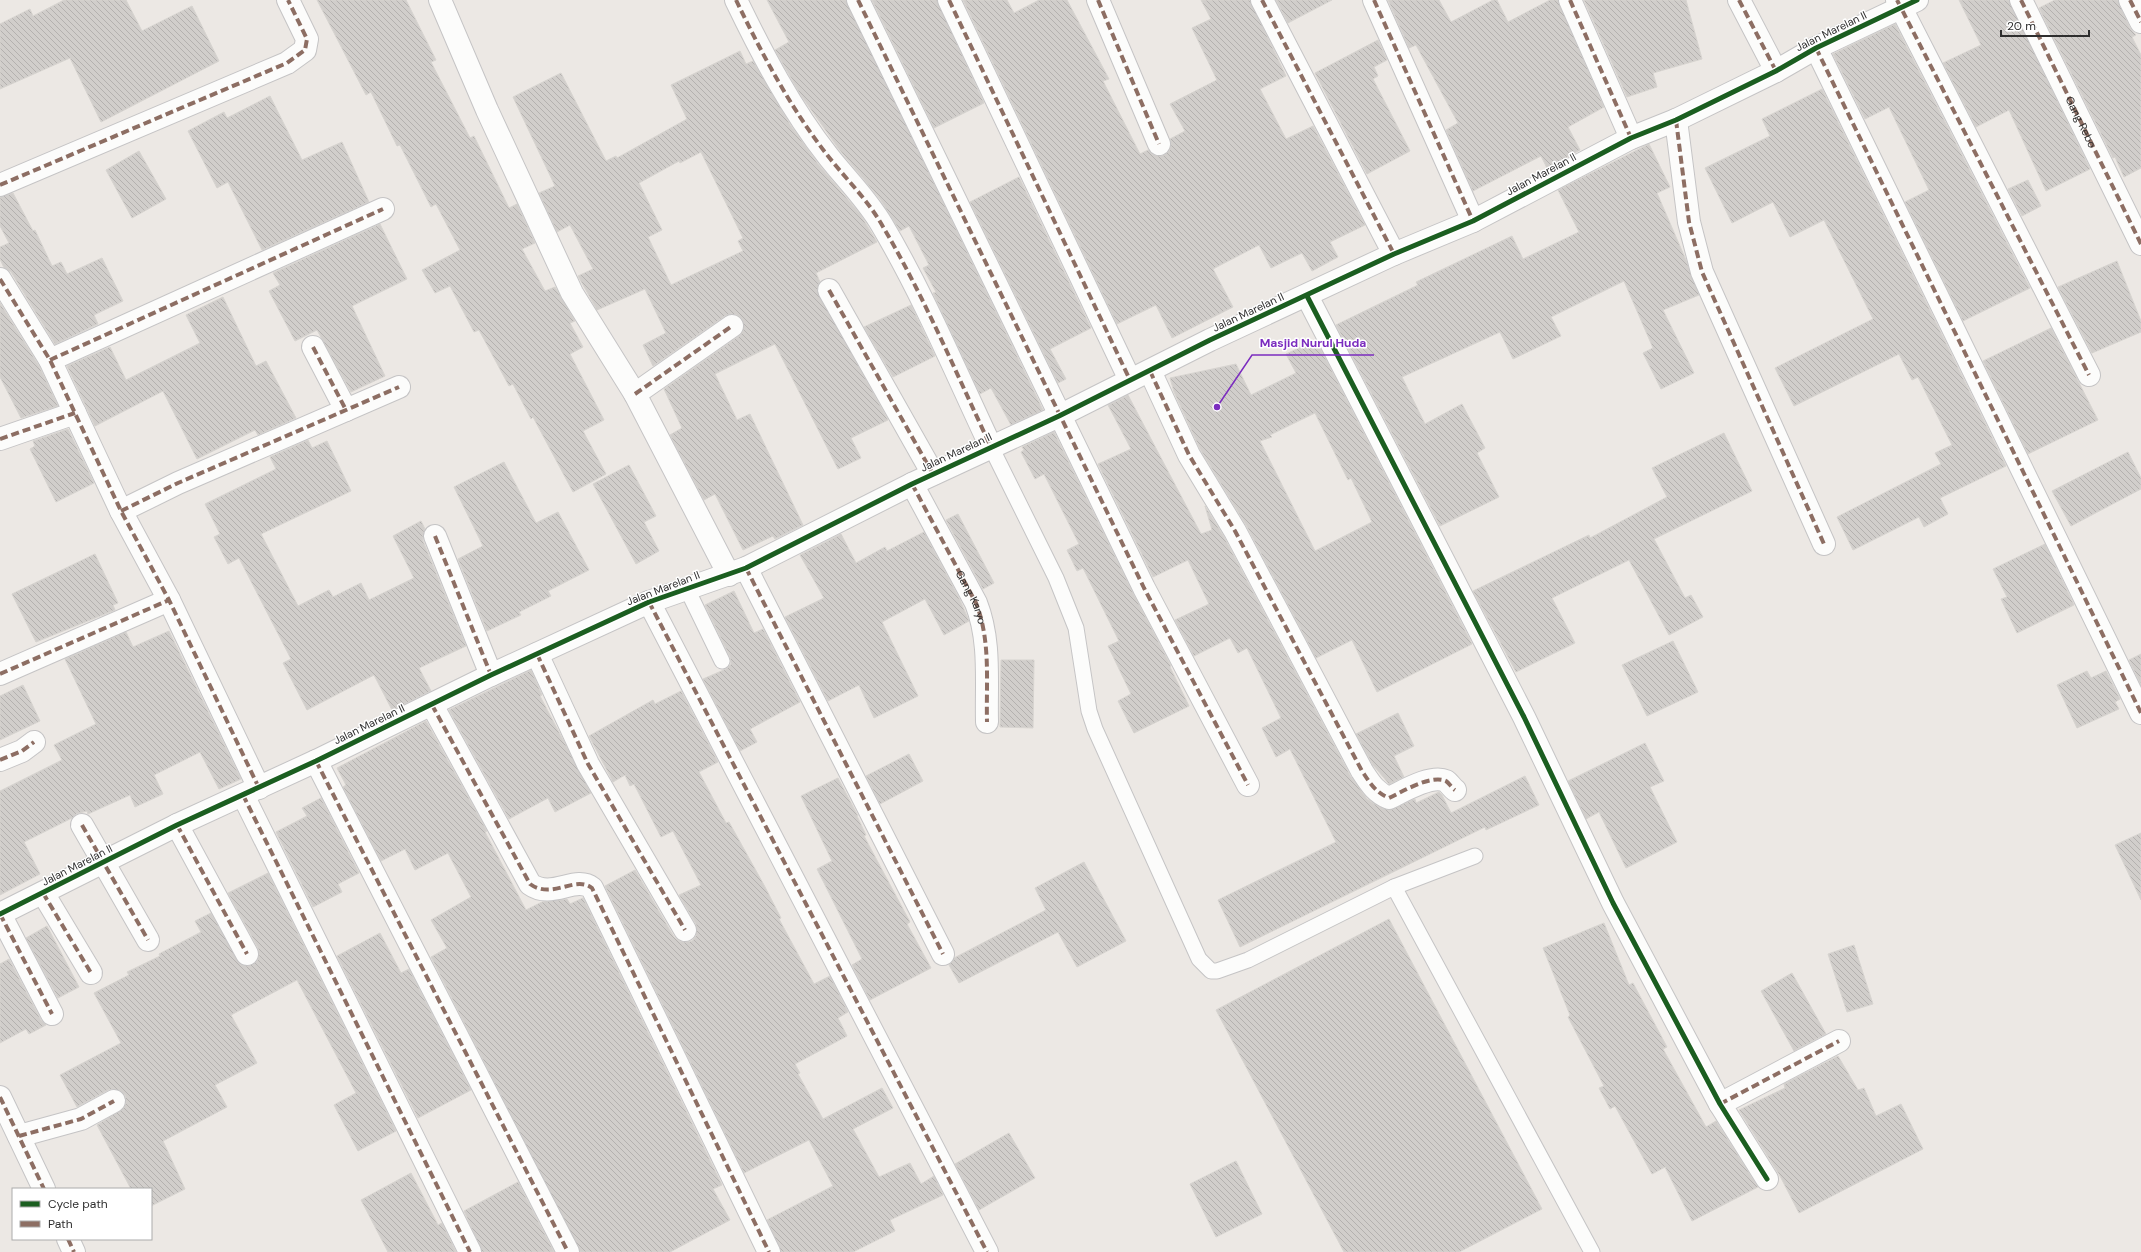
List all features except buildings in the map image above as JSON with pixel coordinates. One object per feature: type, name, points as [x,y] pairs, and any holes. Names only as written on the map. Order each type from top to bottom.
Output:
[{"type":"street","points":[[0,186],[287,63],[297,57],[305,50],[307,39],[288,0]]},
{"type":"street","points":[[440,0],[490,116],[572,293],[635,394],[737,571],[944,954]]},
{"type":"street","points":[[736,0],[754,38],[806,127],[828,157],[856,188],[881,224],[905,266],[991,447]]},
{"type":"street","points":[[858,0],[1059,416],[1144,588],[1248,785]]},
{"type":"street","points":[[949,0],[1130,380]]},
{"type":"street","points":[[1098,0],[1159,144]]},
{"type":"street","points":[[1262,0],[1394,254]]},
{"type":"street","points":[[1374,0],[1473,220]]},
{"type":"street","points":[[1570,0],[1631,138]]},
{"type":"street","points":[[1738,0],[1776,71]]},
{"type":"street","name":"Gang Rebo","points":[[2021,0],[2141,244]]},
{"type":"street","points":[[2130,0],[2141,22]]},
{"type":"street","points":[[1905,3],[2089,375]]},
{"type":"street","name":"Jalan Marelan II","points":[[0,914],[177,825],[316,761],[491,675],[649,602],[737,571],[912,484],[1059,416],[1210,340],[1307,296],[1394,254],[1473,220],[1631,138],[1676,120],[1776,71],[1816,48],[1905,3]]},
{"type":"street","points":[[1816,48],[2141,713]]},
{"type":"street","points":[[1676,120],[1689,222],[1702,272],[1824,544]]},
{"type":"street","points":[[50,360],[383,209]]},
{"type":"street","points":[[0,279],[50,360],[121,511],[169,600],[251,791],[470,1252]]},
{"type":"street","points":[[829,290],[933,474]]},
{"type":"street","points":[[1307,296],[1524,717],[1613,903],[1720,1104],[1767,1179]]},
{"type":"street","points":[[635,394],[732,326]]},
{"type":"street","points":[[313,347],[346,410]]},
{"type":"street","points":[[1150,371],[1189,455],[1235,532],[1358,764],[1372,787],[1379,794],[1388,798],[1424,782],[1438,779],[1446,781],[1455,790]]},
{"type":"street","points":[[121,511],[178,483],[399,386]]},
{"type":"street","points":[[0,439],[75,413]]},
{"type":"street","name":"Gang Karyo","points":[[912,484],[976,603],[984,622],[986,640],[987,722]]},
{"type":"street","points":[[435,536],[491,675]]},
{"type":"street","points":[[0,674],[169,600]]},
{"type":"street","points":[[649,602],[987,1252]]},
{"type":"street","points":[[538,654],[588,764],[685,930]]},
{"type":"street","points":[[432,705],[530,884],[536,888],[548,891],[583,884],[592,888],[769,1252]]},
{"type":"street","points":[[0,760],[22,751],[34,742]]},
{"type":"street","points":[[316,761],[568,1252]]},
{"type":"street","points":[[82,825],[148,940]]},
{"type":"street","points":[[177,825],[247,954]]},
{"type":"street","points":[[43,893],[91,973]]},
{"type":"street","points":[[0,914],[52,1014]]},
{"type":"street","points":[[1720,1104],[1839,1041]]},
{"type":"street","points":[[0,1097],[44,1188]]},
{"type":"street","points":[[19,1136],[81,1118],[114,1101]]},
{"type":"street","points":[[68,1240],[74,1252]]},
{"type":"lane","points":[[991,447],[1056,578],[1074,621],[1089,711],[1096,729],[1199,959],[1206,967],[1211,971],[1217,971],[1248,960],[1394,887],[1475,856]]},
{"type":"lane","points":[[688,589],[722,661]]},
{"type":"lane","points":[[1394,887],[1592,1252]]},
{"type":"marked path","points":[[0,185],[287,63],[305,50],[307,39],[288,0]]},
{"type":"marked path","points":[[736,0],[756,41],[789,100],[814,138],[870,206],[882,225],[926,307],[991,447]]},
{"type":"marked path","points":[[858,0],[1144,588],[1248,785]]},
{"type":"marked path","points":[[949,0],[1130,380]]},
{"type":"marked path","points":[[1098,0],[1159,144]]},
{"type":"marked path","points":[[1262,0],[1394,254]]},
{"type":"marked path","points":[[1374,0],[1473,221]]},
{"type":"marked path","points":[[1570,0],[1631,138]]},
{"type":"marked path","points":[[1739,0],[1776,71]]},
{"type":"marked path","points":[[1897,0],[2089,375]]},
{"type":"marked path","points":[[2021,0],[2141,244]]},
{"type":"marked path","points":[[2130,0],[2141,22]]},
{"type":"marked path","points":[[1816,48],[2141,713]]},
{"type":"marked path","points":[[1676,120],[1689,222],[1702,272],[1824,544]]},
{"type":"marked path","points":[[50,360],[383,209]]},
{"type":"marked path","points":[[0,279],[50,360],[121,511],[169,600],[259,788]]},
{"type":"marked path","points":[[829,290],[933,474]]},
{"type":"marked path","points":[[635,394],[732,326]]},
{"type":"marked path","points":[[313,347],[346,410]]},
{"type":"marked path","points":[[1150,371],[1189,455],[1235,531],[1362,771],[1370,783],[1376,790],[1389,798],[1425,782],[1440,779],[1446,781],[1455,790]]},
{"type":"marked path","points":[[121,511],[178,483],[399,387]]},
{"type":"marked path","points":[[0,439],[75,413]]},
{"type":"marked path","points":[[912,484],[976,603],[981,617],[987,662],[987,722]]},
{"type":"marked path","points":[[435,536],[491,675]]},
{"type":"marked path","points":[[746,568],[943,954]]},
{"type":"marked path","points":[[0,674],[169,600]]},
{"type":"marked path","points":[[649,602],[987,1252]]},
{"type":"marked path","points":[[537,654],[588,764],[685,930]]},
{"type":"marked path","points":[[432,705],[530,884],[547,890],[578,884],[592,888],[769,1252]]},
{"type":"marked path","points":[[0,760],[22,751],[34,742]]},
{"type":"marked path","points":[[316,761],[568,1252]]},
{"type":"marked path","points":[[243,795],[470,1252]]},
{"type":"marked path","points":[[82,825],[148,940]]},
{"type":"marked path","points":[[177,825],[247,954]]},
{"type":"marked path","points":[[43,893],[91,973]]},
{"type":"marked path","points":[[0,914],[52,1014]]},
{"type":"marked path","points":[[1720,1104],[1839,1041]]},
{"type":"marked path","points":[[0,1097],[44,1188]]},
{"type":"marked path","points":[[19,1136],[81,1119],[114,1101]]},
{"type":"marked path","points":[[68,1240],[74,1252]]},
{"type":"cycle path","points":[[0,914],[177,825],[316,761],[491,675],[649,602],[746,568],[912,484],[1059,416],[1210,340],[1394,254],[1473,221],[1631,138],[1676,120],[1776,71],[1816,48],[1917,0]]},
{"type":"cycle path","points":[[1307,296],[1524,717],[1613,903],[1720,1104],[1767,1179]]},
{"type":"place","name":"Masjid Nurul Huda","points":[[1217,407]]}]
